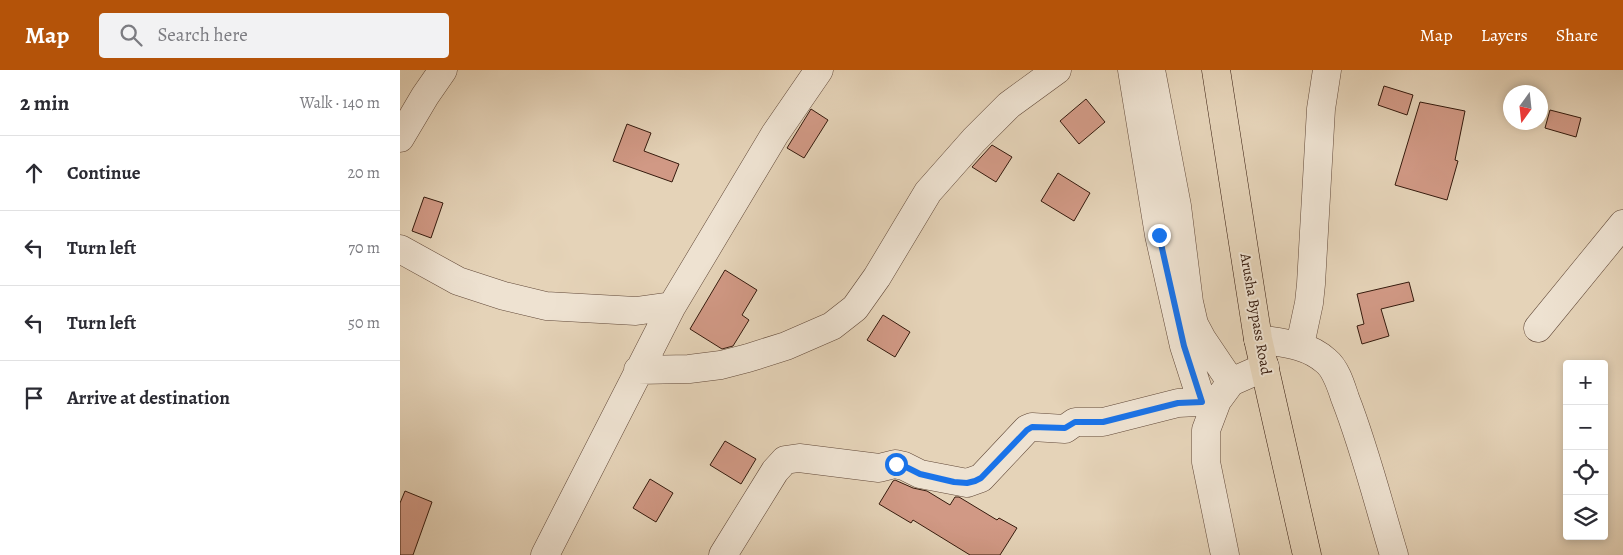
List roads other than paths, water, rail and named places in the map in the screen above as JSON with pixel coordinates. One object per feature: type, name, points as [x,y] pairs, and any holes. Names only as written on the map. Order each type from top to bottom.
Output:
[{"type":"main road","name":"Arusha Bypass Road","points":[[1216,70],[1258,339],[1307,555]]},
{"type":"street","points":[[400,138],[443,70]]},
{"type":"street","points":[[545,555],[672,306],[775,134],[819,70]]},
{"type":"street","points":[[638,370],[689,369],[721,365],[786,346],[832,326],[855,308],[877,277],[934,184],[974,140],[1009,106],[1058,70]]},
{"type":"street","points":[[1132,70],[1159,235],[1184,346],[1217,395]]},
{"type":"street","points":[[1151,70],[1177,206],[1189,302],[1194,324],[1202,339],[1217,395],[1206,430],[1206,462],[1225,555]]},
{"type":"street","points":[[1300,345],[1311,284],[1321,109],[1327,70]]},
{"type":"street","points":[[1538,328],[1623,224]]},
{"type":"street","points":[[400,249],[458,281],[504,296],[546,306],[636,311],[672,306]]},
{"type":"street","points":[[1258,339],[1300,345],[1315,352],[1328,362],[1339,381],[1357,428],[1394,555]]},
{"type":"street","points":[[723,555],[775,471],[785,460],[799,458],[878,468],[896,464],[920,474],[967,483],[981,478],[1032,427],[1065,428],[1075,422],[1103,422],[1217,395],[1265,367]]}]
